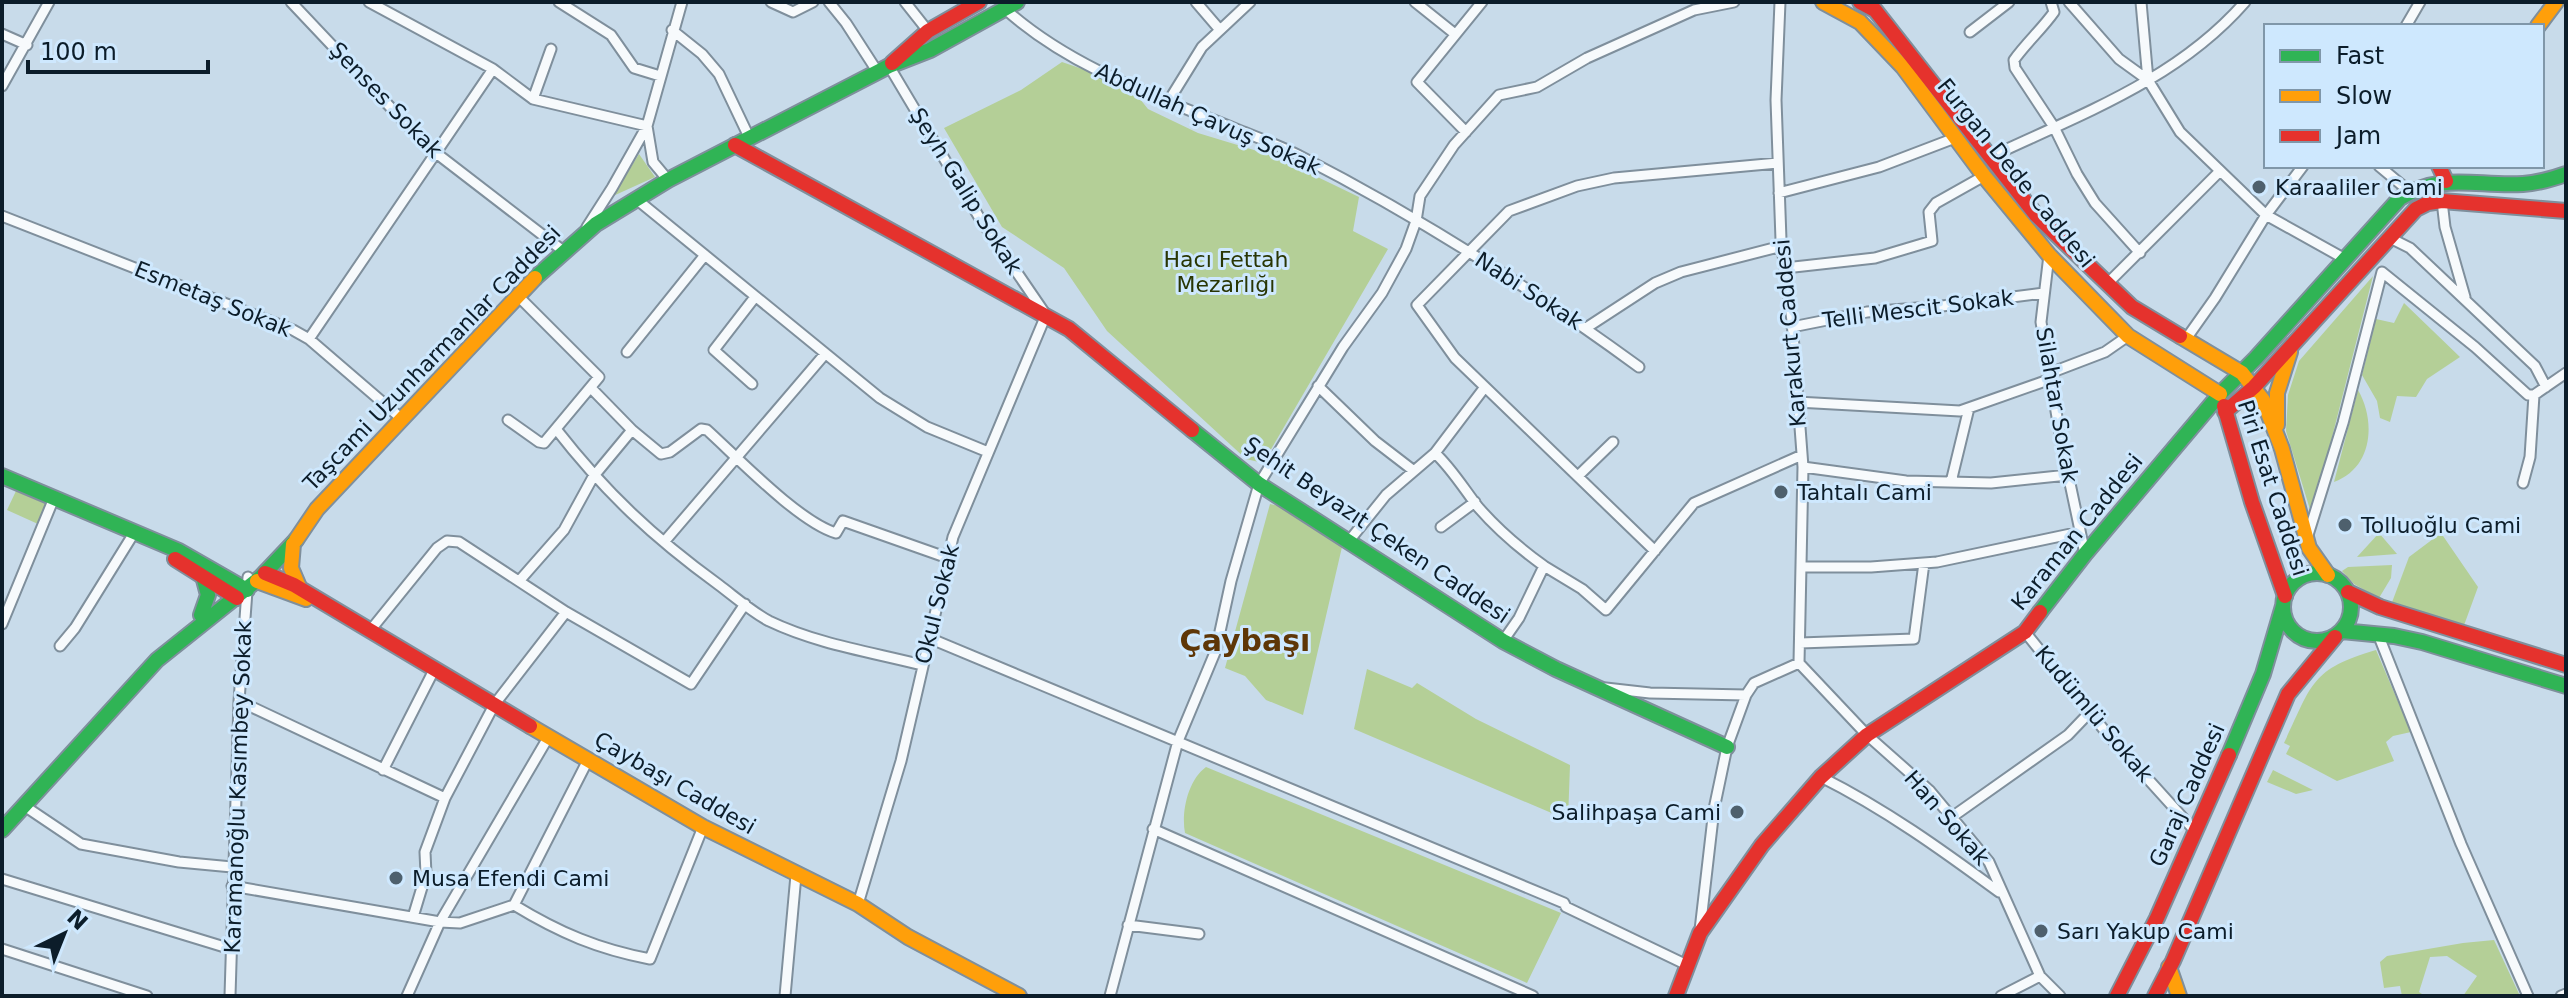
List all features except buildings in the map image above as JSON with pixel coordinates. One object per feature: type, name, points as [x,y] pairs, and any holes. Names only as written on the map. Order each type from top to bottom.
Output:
[{"type":"main road","name":"Taşcami Uzunharmanlar Caddesi","points":[[883,69],[928,31],[979,2]]},
{"type":"main road","name":"Furgan Dede Caddesi","points":[[1823,2],[1860,22],[1903,67],[1984,176],[2049,255],[2128,336],[2220,394]]},
{"type":"main road","name":"Furgan Dede Caddesi","points":[[1860,2],[1879,6],[2036,215],[2107,284],[2132,307],[2242,373]]},
{"type":"main road","points":[[2540,24],[2556,2]]},
{"type":"main road","name":"Taşcami Uzunharmanlar Caddesi","points":[[2,830],[7,815],[23,805],[157,660],[293,543],[317,509],[562,250],[635,198],[883,69],[930,50],[1011,5]]},
{"type":"main road","name":"Şehit Beyazıt Çeken Caddesi","points":[[735,145],[1046,315],[1084,339],[1259,484],[1503,641],[1592,687],[1727,747]]},
{"type":"main road","points":[[2440,168],[2446,181]]},
{"type":"main road","points":[[2409,191],[2424,183],[2446,181],[2525,185],[2566,174]]},
{"type":"main road","name":"Karaman Caddesi","points":[[1676,996],[1700,933],[1762,845],[1821,777],[1867,735],[2025,632],[2085,554],[2220,394],[2409,191]]},
{"type":"main road","points":[[2225,412],[2254,387],[2416,209],[2442,201],[2566,211]]},
{"type":"main road","points":[[2277,437],[2277,393],[2293,343]]},
{"type":"main road","name":"Piri Esat Caddesi","points":[[2242,373],[2263,400],[2309,548],[2328,575]]},
{"type":"main road","name":"Piri Esat Caddesi","points":[[2220,394],[2284,601]]},
{"type":"main road","points":[[2,476],[179,551],[246,585]]},
{"type":"main road","points":[[157,660],[167,644],[201,615],[246,585],[302,520],[317,509]]},
{"type":"main road","points":[[134,533],[202,576],[246,585]]},
{"type":"main road","points":[[293,543],[291,568],[300,589]]},
{"type":"main road","points":[[2566,665],[2380,607],[2348,592],[2328,575],[2317,573],[2297,579],[2284,601],[2289,626],[2296,634],[2316,641],[2338,634],[2378,634],[2422,642],[2566,686]]},
{"type":"main road","points":[[201,615],[208,595],[202,576]]},
{"type":"main road","name":"Çaybaşı Caddesi","points":[[246,585],[300,589],[703,827],[858,904],[908,937],[1019,996]]},
{"type":"main road","name":"Çaybaşı Caddesi","points":[[246,585],[302,599],[315,599]]},
{"type":"main road","points":[[2155,996],[2288,694],[2338,634],[2351,612],[2348,592]]},
{"type":"main road","name":"Garaj Caddesi","points":[[2117,996],[2195,831],[2275,645],[2284,601]]},
{"type":"main road","points":[[2169,967],[2179,996]]},
{"type":"street","points":[[2,86],[49,2]]},
{"type":"street","name":"Şenses Sokak","points":[[291,2],[436,154],[562,250]]},
{"type":"street","points":[[369,2],[493,69],[533,99],[647,126]]},
{"type":"street","points":[[559,2],[611,35],[634,68],[660,76]]},
{"type":"street","points":[[583,233],[647,126],[682,2]]},
{"type":"street","points":[[771,2],[793,12],[813,2]]},
{"type":"street","name":"Şeyh Galip Sokak","points":[[829,2],[883,69],[1046,315]]},
{"type":"street","points":[[905,2],[928,31]]},
{"type":"street","points":[[1196,2],[1220,30]]},
{"type":"street","points":[[1168,102],[1202,47],[1250,2]]},
{"type":"street","points":[[1415,2],[1455,34]]},
{"type":"street","points":[[1466,132],[1417,82],[1482,2]]},
{"type":"street","points":[[1110,996],[1178,741],[1216,650],[1231,581],[1259,484],[1318,386],[1382,293],[1406,249],[1416,221],[1420,196],[1466,132],[1499,95],[1537,87],[1599,52],[1694,10],[1734,2]]},
{"type":"street","name":"Karakurt Caddesi","points":[[1780,2],[1776,100],[1779,193],[1803,467],[1799,663]]},
{"type":"street","points":[[1970,32],[2009,2]]},
{"type":"street","points":[[2051,2],[2054,12],[2014,60],[2015,68],[2054,127],[2095,203],[2140,253]]},
{"type":"street","points":[[2069,2],[2119,59],[2148,80],[2180,132],[2266,215],[2345,259]]},
{"type":"street","points":[[2141,2],[2148,80]]},
{"type":"street","points":[[1990,157],[2169,69],[2221,30],[2245,2]]},
{"type":"street","points":[[2407,24],[2420,2]]},
{"type":"street","name":"Abdullah Çavuş Sokak","points":[[1011,5],[1032,33],[1088,67],[1295,153],[1416,221]]},
{"type":"street","points":[[672,30],[702,54],[719,74],[749,137]]},
{"type":"street","points":[[2,34],[27,45]]},
{"type":"street","points":[[533,99],[551,49]]},
{"type":"street","points":[[309,339],[493,69]]},
{"type":"street","points":[[647,126],[653,162],[668,180]]},
{"type":"street","points":[[1779,193],[1879,167],[1955,138]]},
{"type":"street","points":[[1655,551],[1455,358],[1417,305],[1509,211],[1577,186],[1614,178],[1778,163]]},
{"type":"street","points":[[2186,339],[2266,215],[2301,168]]},
{"type":"street","points":[[2381,168],[2409,191]]},
{"type":"street","points":[[2107,284],[2220,171]]},
{"type":"street","points":[[1785,268],[1875,258],[1932,241],[1929,212],[1936,203],[1984,176]]},
{"type":"street","points":[[635,198],[880,398],[927,427],[988,452]]},
{"type":"street","points":[[2442,201],[2445,227],[2465,300]]},
{"type":"street","name":"Esmetaş Sokak","points":[[2,216],[240,308],[309,339],[402,419]]},
{"type":"street","name":"Nabi Sokak","points":[[1416,221],[1586,328],[1639,367]]},
{"type":"street","points":[[2388,237],[2410,248],[2535,366],[2546,387]]},
{"type":"street","points":[[1586,328],[1655,283],[1681,272],[1782,246]]},
{"type":"street","points":[[627,352],[705,255]]},
{"type":"street","name":"Silahtar Sokak","points":[[2049,255],[2041,322],[2085,554]]},
{"type":"street","points":[[2307,538],[2343,423],[2382,272],[2475,347],[2528,395],[2534,395],[2566,373]]},
{"type":"street","name":"Telli Mescit Sokak","points":[[1792,327],[1867,312],[2044,293]]},
{"type":"street","points":[[508,420],[544,443],[599,377],[518,296]]},
{"type":"street","points":[[752,384],[714,350],[755,297]]},
{"type":"street","name":"Okul Sokak","points":[[858,904],[901,761],[953,537],[1046,315]]},
{"type":"street","points":[[1797,402],[1960,411],[2105,352],[2128,336]]},
{"type":"street","points":[[664,542],[825,354]]},
{"type":"street","points":[[1318,386],[1375,441],[1414,471]]},
{"type":"street","points":[[1349,541],[1386,495],[1435,453],[1485,387]]},
{"type":"street","points":[[591,388],[632,430],[661,454],[670,452],[701,429],[707,430],[803,515],[830,531],[836,533],[843,521],[948,558]]},
{"type":"street","points":[[2523,483],[2530,457],[2534,395]]},
{"type":"street","points":[[1951,482],[1969,408]]},
{"type":"street","points":[[556,429],[593,477],[635,518],[767,620],[813,638],[922,665]]},
{"type":"street","points":[[520,580],[564,530],[593,477],[632,430]]},
{"type":"street","points":[[1578,476],[1613,442]]},
{"type":"street","points":[[1435,453],[1511,543],[1582,589],[1606,610],[1694,503],[1802,455]]},
{"type":"street","points":[[1803,467],[1906,481],[1991,483],[2068,475]]},
{"type":"street","points":[[2,624],[54,498]]},
{"type":"street","points":[[1441,527],[1475,502]]},
{"type":"street","points":[[1802,567],[1924,563],[2080,532]]},
{"type":"street","points":[[60,646],[75,628],[134,533]]},
{"type":"street","points":[[369,632],[437,548],[447,541],[459,542],[566,612],[691,684],[745,604]]},
{"type":"street","points":[[1800,643],[1914,639],[1924,563]]},
{"type":"street","points":[[1503,641],[1519,618],[1544,566]]},
{"type":"street","name":"Karamanoğlu Kasımbey Sokak","points":[[230,996],[232,867],[246,585]]},
{"type":"street","points":[[413,917],[426,874],[425,852],[445,798],[494,705],[566,612]]},
{"type":"street","name":"Kudümlü Sokak","points":[[2025,632],[2090,712],[2195,831]]},
{"type":"street","points":[[2378,634],[2455,830],[2528,996]]},
{"type":"street","points":[[929,638],[1564,903],[1566,907],[1687,965]]},
{"type":"street","points":[[1700,933],[1714,809],[1727,747],[1746,695],[1754,683],[1799,663]]},
{"type":"street","name":"Han Sokak","points":[[1799,663],[1867,735],[1929,790],[1989,862],[2040,976],[2060,996]]},
{"type":"street","points":[[383,770],[434,670]]},
{"type":"street","points":[[1592,687],[1650,693],[1746,695]]},
{"type":"street","points":[[239,701],[445,798]]},
{"type":"street","points":[[1952,817],[2068,735],[2090,712]]},
{"type":"street","points":[[407,996],[440,922],[549,736]]},
{"type":"street","points":[[232,886],[440,922],[460,923],[514,905],[588,760]]},
{"type":"street","points":[[1821,777],[1858,795],[1911,828],[2001,893]]},
{"type":"street","points":[[23,805],[81,844],[179,862],[232,867]]},
{"type":"street","points":[[514,905],[545,924],[608,951],[650,959],[703,827]]},
{"type":"street","points":[[1153,829],[1533,996]]},
{"type":"street","points":[[785,996],[796,875]]},
{"type":"street","points":[[2,879],[231,949]]},
{"type":"street","points":[[1128,925],[1199,934]]},
{"type":"street","points":[[2,949],[147,996]]},
{"type":"street","points":[[2001,996],[2040,976]]},
{"type":"green space","name":"Hacı Fettah Mezarlığı","points":[[1062,62],[1097,74],[1140,99],[1148,109],[1198,133],[1274,156],[1359,197],[1353,231],[1388,249],[1263,463],[1246,459],[1107,331],[1064,268],[1002,227],[944,128],[1021,90]]},
{"type":"green space","points":[[639,154],[655,177],[613,196]]},
{"type":"green space","points":[[2373,276],[2312,516],[2286,431],[2288,395],[2299,361]]},
{"type":"green space","points":[[2404,303],[2460,357],[2427,379],[2416,397],[2397,396],[2390,422],[2380,418],[2377,401],[2362,375],[2376,319],[2394,323]]},
{"type":"green space","points":[[2358,390],[2367,415],[2367,442],[2357,466],[2334,482]]},
{"type":"green space","points":[[16,491],[46,504],[38,524],[7,510]]},
{"type":"green space","points":[[1270,504],[1292,509],[1342,547],[1303,715],[1266,700],[1245,676],[1225,668]]},
{"type":"green space","points":[[2379,533],[2397,554],[2357,557]]},
{"type":"green space","points":[[2441,533],[2478,587],[2463,628],[2391,605],[2409,557]]},
{"type":"green space","points":[[2392,565],[2391,578],[2379,598],[2354,584],[2342,571],[2348,567]]},
{"type":"green space","points":[[2376,650],[2411,732],[2393,736],[2386,742],[2394,761],[2337,781],[2286,754],[2290,746],[2284,743],[2316,682],[2338,664]]},
{"type":"green space","points":[[1367,669],[1412,688],[1417,683],[1476,719],[1570,765],[1568,820],[1354,729]]},
{"type":"green space","points":[[1206,767],[1561,913],[1527,983],[1185,833],[1187,797]]},
{"type":"green space","points":[[2273,770],[2313,790],[2296,794],[2267,782]]},
{"type":"green space","points":[[2494,940],[2520,996],[2463,996],[2477,976],[2447,956],[2430,957],[2419,992],[2425,996],[2402,996],[2400,986],[2384,988],[2380,962],[2387,956]]},
{"type":"traffic: fast","points":[[535,278],[596,224],[668,180],[889,66],[930,50],[1017,2]]},
{"type":"traffic: fast","points":[[2040,612],[2220,394],[2400,198],[2431,185],[2460,182],[2523,184],[2566,174]]},
{"type":"traffic: fast","points":[[1192,430],[1259,484],[1503,641],[1556,669],[1727,747]]},
{"type":"traffic: fast","points":[[2,476],[179,551],[247,590]]},
{"type":"traffic: fast","points":[[2,830],[157,660],[261,577],[296,540]]},
{"type":"traffic: fast","points":[[2317,573],[2341,583],[2351,607],[2341,631],[2317,641],[2293,631],[2283,607],[2293,583],[2317,573]]},
{"type":"traffic: fast","points":[[201,615],[208,595],[203,576]]},
{"type":"traffic: fast","points":[[2229,755],[2263,674],[2283,606]]},
{"type":"traffic: fast","points":[[2342,631],[2422,642],[2566,686]]},
{"type":"traffic: slow","points":[[1823,2],[1860,22],[1903,67],[1984,176],[2049,255],[2128,336],[2220,394]]},
{"type":"traffic: slow","points":[[2540,24],[2556,2]]},
{"type":"traffic: slow","points":[[296,540],[317,509],[535,278]]},
{"type":"traffic: slow","points":[[2180,336],[2242,373],[2263,400],[2282,449],[2309,548],[2328,575]]},
{"type":"traffic: slow","points":[[2277,425],[2277,393],[2290,352]]},
{"type":"traffic: slow","points":[[293,544],[291,568],[300,589]]},
{"type":"traffic: slow","points":[[257,581],[306,599]]},
{"type":"traffic: slow","points":[[530,726],[703,827],[858,904],[908,937],[1019,996]]},
{"type":"traffic: slow","points":[[2169,967],[2179,996]]},
{"type":"traffic: jam","points":[[892,63],[928,31],[979,2]]},
{"type":"traffic: jam","points":[[1860,2],[1875,10],[2036,215],[2132,307],[2180,336]]},
{"type":"traffic: jam","points":[[735,145],[1069,329],[1192,430]]},
{"type":"traffic: jam","points":[[2440,168],[2446,181]]},
{"type":"traffic: jam","points":[[2225,412],[2254,387],[2416,209],[2442,201],[2566,211]]},
{"type":"traffic: jam","points":[[2224,406],[2252,502],[2285,596]]},
{"type":"traffic: jam","points":[[175,559],[237,598]]},
{"type":"traffic: jam","points":[[265,573],[294,585],[530,726]]},
{"type":"traffic: jam","points":[[2348,592],[2380,607],[2566,665]]},
{"type":"traffic: jam","points":[[1676,996],[1700,933],[1762,845],[1821,777],[1867,735],[2025,632],[2040,612]]},
{"type":"traffic: jam","points":[[2155,996],[2288,694],[2335,637]]},
{"type":"traffic: jam","points":[[2117,996],[2157,918],[2229,755]]},
{"type":"place","name":"Karaaliler Cami","points":[[2259,187]]},
{"type":"place","name":"Tahtalı Cami","points":[[1781,492]]},
{"type":"place","name":"Tolluoğlu Cami","points":[[2345,525]]},
{"type":"place","name":"Salihpaşa Cami","points":[[1737,812]]},
{"type":"place","name":"Musa Efendi Cami","points":[[396,878]]},
{"type":"place","name":"Sarı Yakup Cami","points":[[2041,931]]},
{"type":"district","name":"Çaybaşı","points":[[1245,640]]}]
